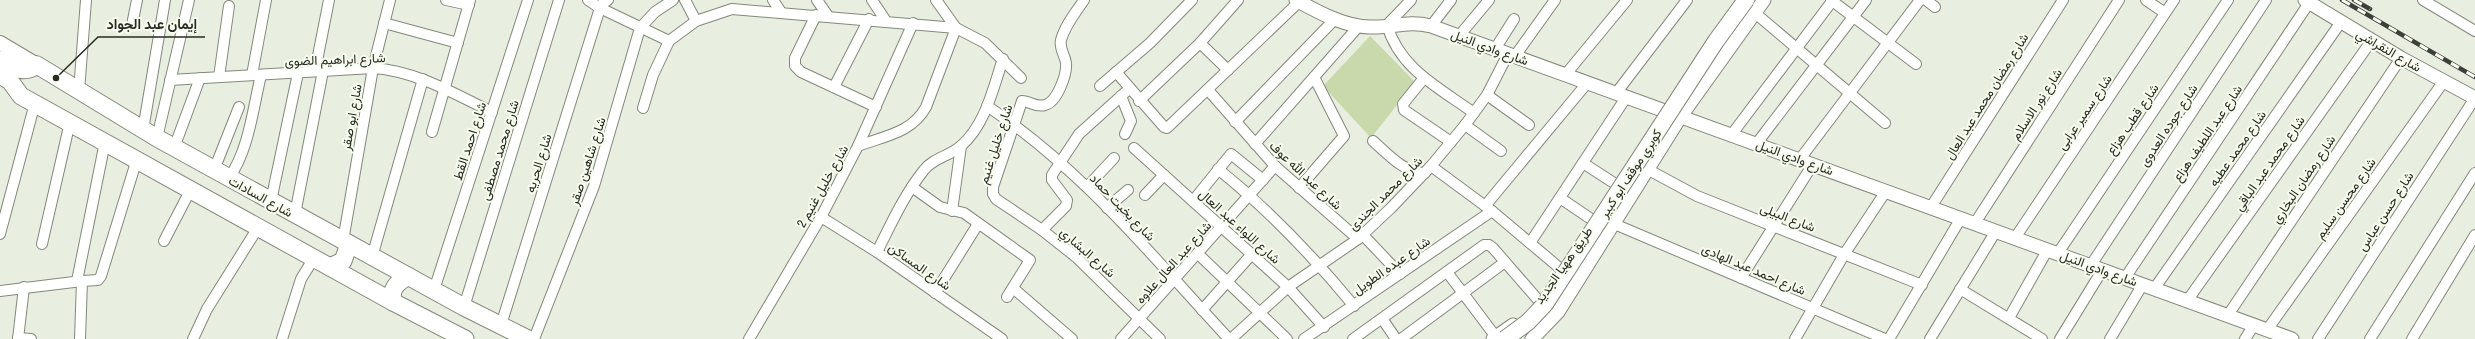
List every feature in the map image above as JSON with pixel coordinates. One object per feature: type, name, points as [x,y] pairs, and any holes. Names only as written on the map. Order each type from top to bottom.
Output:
[{"type":"highway","points":[[0,60],[19,70],[31,69],[37,65]]},
{"type":"highway","name":"شارع السادات","points":[[37,65],[174,148],[464,307],[528,339]]},
{"type":"highway","points":[[0,75],[10,81],[28,100]]},
{"type":"highway","name":"شارع السادات","points":[[28,100],[259,226],[393,302],[465,339]]},
{"type":"highway","points":[[330,267],[343,261],[346,242]]},
{"type":"highway","points":[[393,302],[391,295],[393,288],[408,276]]},
{"type":"main road","name":"كوبري موقف ابو كبير","points":[[1498,338],[1528,322],[1545,304],[1712,48],[1753,4]]},
{"type":"main road","name":"كوبري موقف ابو كبير","points":[[1520,339],[1535,328],[1552,310],[1723,46],[1753,4]]},
{"type":"main road","name":"شارع السادات","points":[[0,43],[37,65]]},
{"type":"main road","name":"شارع السادات","points":[[0,85],[28,100]]},
{"type":"street","points":[[79,90],[86,0]]},
{"type":"street","points":[[133,20],[137,0]]},
{"type":"street","points":[[150,134],[165,0]]},
{"type":"street","points":[[150,134],[170,80],[189,0]]},
{"type":"street","points":[[229,178],[235,170],[244,146],[256,75],[266,0]]},
{"type":"street","points":[[295,214],[319,71],[329,0]]},
{"type":"street","name":"شارع ابو صقر","points":[[346,242],[373,68],[390,0]]},
{"type":"street","points":[[432,132],[469,2],[446,0]]},
{"type":"street","name":"شارع احمد القط","points":[[434,290],[528,0]]},
{"type":"street","name":"شارع محمد مصطفى","points":[[464,307],[559,0]]},
{"type":"street","points":[[588,0],[599,8],[669,41]]},
{"type":"street","points":[[599,8],[608,0]]},
{"type":"street","name":"شارع شاهين صقر","points":[[534,339],[594,186],[640,28],[655,12],[673,0]]},
{"type":"street","points":[[685,0],[696,22]]},
{"type":"street","points":[[772,0],[781,12]]},
{"type":"street","points":[[817,0],[828,16]]},
{"type":"street","points":[[872,0],[886,20]]},
{"type":"street","points":[[936,0],[956,28]]},
{"type":"street","name":"شارع خليل غنيم","points":[[993,194],[1013,123],[1022,101],[1034,106],[1046,105],[1057,93],[1066,68],[1061,48],[1062,36],[1084,0]]},
{"type":"street","points":[[1100,86],[1150,43],[1192,0]]},
{"type":"street","points":[[1139,101],[1200,43],[1238,0]]},
{"type":"street","points":[[1411,0],[1386,25],[1399,54],[1408,65],[1424,78],[1474,113]]},
{"type":"street","points":[[1431,26],[1451,0]]},
{"type":"street","points":[[1459,36],[1489,0]]},
{"type":"street","name":"شارع محمد الجندى","points":[[1230,339],[1288,287],[1361,237],[1428,170],[1474,113],[1512,55],[1555,0]]},
{"type":"street","points":[[1566,74],[1627,0]]},
{"type":"street","points":[[1530,243],[1583,163],[1622,94],[1687,0]]},
{"type":"street","name":"طريق ههيا الجديد","points":[[1498,338],[1539,301],[1562,270],[1665,110],[1740,0]]},
{"type":"street","name":"طريق ههيا الجديد","points":[[1532,339],[1558,312],[1612,223],[1753,4],[1764,0]]},
{"type":"street","points":[[1732,134],[1832,0],[1916,64]]},
{"type":"street","points":[[1757,143],[1866,0]]},
{"type":"street","points":[[1800,159],[1920,0]]},
{"type":"street","points":[[1926,0],[1935,7]]},
{"type":"street","name":"شارع رمضان محمد عبد العال","points":[[1931,207],[2063,0]]},
{"type":"street","name":"شارع نور الاسلام","points":[[1975,223],[2119,0]]},
{"type":"street","points":[[2146,0],[2165,13]]},
{"type":"street","name":"شارع سمير عرابى","points":[[2015,238],[2174,0]]},
{"type":"street","name":"شارع قطب هزاع","points":[[2009,318],[2053,251],[2228,0]]},
{"type":"street","name":"شارع جوده العدوى","points":[[2060,339],[2097,267],[2266,0]]},
{"type":"street","points":[[2423,0],[2475,31]]},
{"type":"street","points":[[1125,93],[1139,101],[1167,128],[1208,90],[1297,1]]},
{"type":"street","name":"شارع وادي النيل","points":[[1297,1],[1314,5],[1335,19],[1358,26],[1411,22],[1431,26],[1757,143],[2292,339]]},
{"type":"street","name":"شارع النقراشي","points":[[2307,1],[2401,58],[2475,98]]},
{"type":"street","name":"شارع عبد اللطيف هزاع","points":[[2126,278],[2307,1]]},
{"type":"street","points":[[643,108],[653,75],[669,41],[696,22],[729,4],[781,12],[886,20],[956,28],[985,43],[1021,78]]},
{"type":"street","points":[[1753,4],[1797,48],[1885,122]]},
{"type":"street","points":[[219,77],[229,6]]},
{"type":"street","name":"شارع الحريه","points":[[501,325],[599,8]]},
{"type":"street","points":[[816,15],[794,62],[798,69],[876,108]]},
{"type":"street","points":[[834,87],[869,19]]},
{"type":"street","points":[[1235,122],[1335,19]]},
{"type":"street","points":[[1495,49],[1514,19]]},
{"type":"street","name":"شارع محمد عطيه","points":[[2110,339],[2341,22]]},
{"type":"street","points":[[384,23],[458,43]]},
{"type":"street","points":[[858,146],[914,23]]},
{"type":"street","points":[[1255,144],[1358,26]]},
{"type":"street","name":"شارع خليل غنيم 2","points":[[749,339],[821,217],[858,146],[908,128],[922,115],[956,28]]},
{"type":"street","name":"شارع محمد عبد الباقي","points":[[2187,300],[2372,40]]},
{"type":"street","points":[[1200,43],[1228,70]]},
{"type":"street","name":"شارع رمضان البخاري","points":[[2228,316],[2401,58]]},
{"type":"street","points":[[877,252],[912,187],[931,163],[961,146],[973,132],[987,106],[1003,59]]},
{"type":"street","name":"شارع ابراهيم الضوى","points":[[170,80],[373,68],[392,69],[423,79],[492,112]]},
{"type":"street","points":[[1116,72],[1125,93],[1131,121],[1125,134]]},
{"type":"street","points":[[271,201],[298,73]]},
{"type":"street","points":[[1299,188],[1344,136],[1314,77]]},
{"type":"street","points":[[174,148],[200,78]]},
{"type":"street","points":[[1424,78],[1403,104],[1404,110],[1451,142]]},
{"type":"street","points":[[372,257],[423,79]]},
{"type":"street","name":"شارع عبده الطويل","points":[[1304,339],[1324,327],[1400,274],[1489,208],[1588,82]]},
{"type":"street","name":"شارع محسن سليم","points":[[2267,330],[2444,82]]},
{"type":"street","name":"شارع عبد الله عوف","points":[[1208,90],[1275,166],[1299,188],[1361,237],[1400,274]]},
{"type":"street","points":[[1042,230],[1066,206],[1066,196],[1051,178],[1060,162],[1087,125],[1125,93]]},
{"type":"street","points":[[1487,95],[1529,125]]},
{"type":"street","name":"شارع حسن عباس","points":[[2318,339],[2475,98]]},
{"type":"street","points":[[0,234],[4,200],[28,100]]},
{"type":"street","name":"شارع بخيت حماد","points":[[987,106],[1013,123],[1060,162],[1087,187],[1230,339]]},
{"type":"street","points":[[214,170],[239,107]]},
{"type":"street","points":[[42,244],[70,122]]},
{"type":"street","points":[[1465,125],[1500,152]]},
{"type":"street","points":[[1373,141],[1406,168],[1428,170],[1489,208],[1562,270]]},
{"type":"street","points":[[80,339],[80,281],[105,142]]},
{"type":"street","points":[[952,211],[961,146]]},
{"type":"street","name":"شارع اللواء عبد العال","points":[[1134,148],[1288,287],[1324,327]]},
{"type":"street","points":[[1193,201],[1229,155],[1234,154],[1263,180]]},
{"type":"street","points":[[1087,187],[1114,158]]},
{"type":"street","points":[[0,291],[24,287],[98,280],[101,276],[137,159]]},
{"type":"street","points":[[1583,163],[1617,185]]},
{"type":"street","points":[[1741,278],[1813,164]]},
{"type":"street","name":"شارع عبد العال علاوه","points":[[1121,339],[1175,281],[1275,166]]},
{"type":"street","points":[[1218,169],[1250,195],[1320,265],[1354,306]]},
{"type":"street","name":"شارع البيلى","points":[[1647,169],[1697,196],[1845,253],[1922,285]]},
{"type":"street","points":[[2370,339],[2475,173]]},
{"type":"street","points":[[1145,194],[1164,174]]},
{"type":"street","points":[[912,187],[940,207],[964,213],[1030,260],[1007,297]]},
{"type":"street","points":[[164,241],[191,189]]},
{"type":"street","points":[[1107,208],[1128,190]]},
{"type":"street","points":[[1795,339],[1845,253],[1886,190]]},
{"type":"street","name":"شارع البشاري","points":[[993,194],[996,200],[1042,230],[1076,257],[1160,339]]},
{"type":"street","points":[[1560,198],[1594,221]]},
{"type":"street","name":"شارع المساكن","points":[[821,217],[877,252],[1002,339]]},
{"type":"street","points":[[1889,339],[1961,218]]},
{"type":"street","name":"شارع احمد عبد الهادى","points":[[1612,223],[1885,339]]},
{"type":"street","points":[[935,293],[978,224]]},
{"type":"street","points":[[193,339],[207,309],[259,226]]},
{"type":"street","points":[[1930,339],[1996,231]]},
{"type":"street","points":[[2412,339],[2475,235]]},
{"type":"street","points":[[1353,339],[1383,320],[1484,245],[1489,245],[1539,301]]},
{"type":"street","points":[[1198,254],[1287,339]]},
{"type":"street","points":[[1202,310],[1252,254]]},
{"type":"street","points":[[282,339],[300,279],[314,258]]},
{"type":"street","points":[[1401,339],[1505,262]]},
{"type":"street","points":[[1447,272],[1498,338]]},
{"type":"street","points":[[24,287],[18,339],[31,339]]},
{"type":"street","points":[[1013,288],[1072,339]]},
{"type":"street","points":[[1960,290],[2042,339]]},
{"type":"street","points":[[1383,320],[1396,339]]},
{"type":"street","points":[[2245,339],[2254,325]]},
{"type":"green space","points":[[1370,36],[1415,82],[1371,138],[1323,86]]},
{"type":"railway","points":[[2342,0],[2475,77]]},
{"type":"railway","points":[[2354,0],[2370,9]]},
{"type":"place","name":"إيمان عبد الجواد","points":[[56,78]]}]
